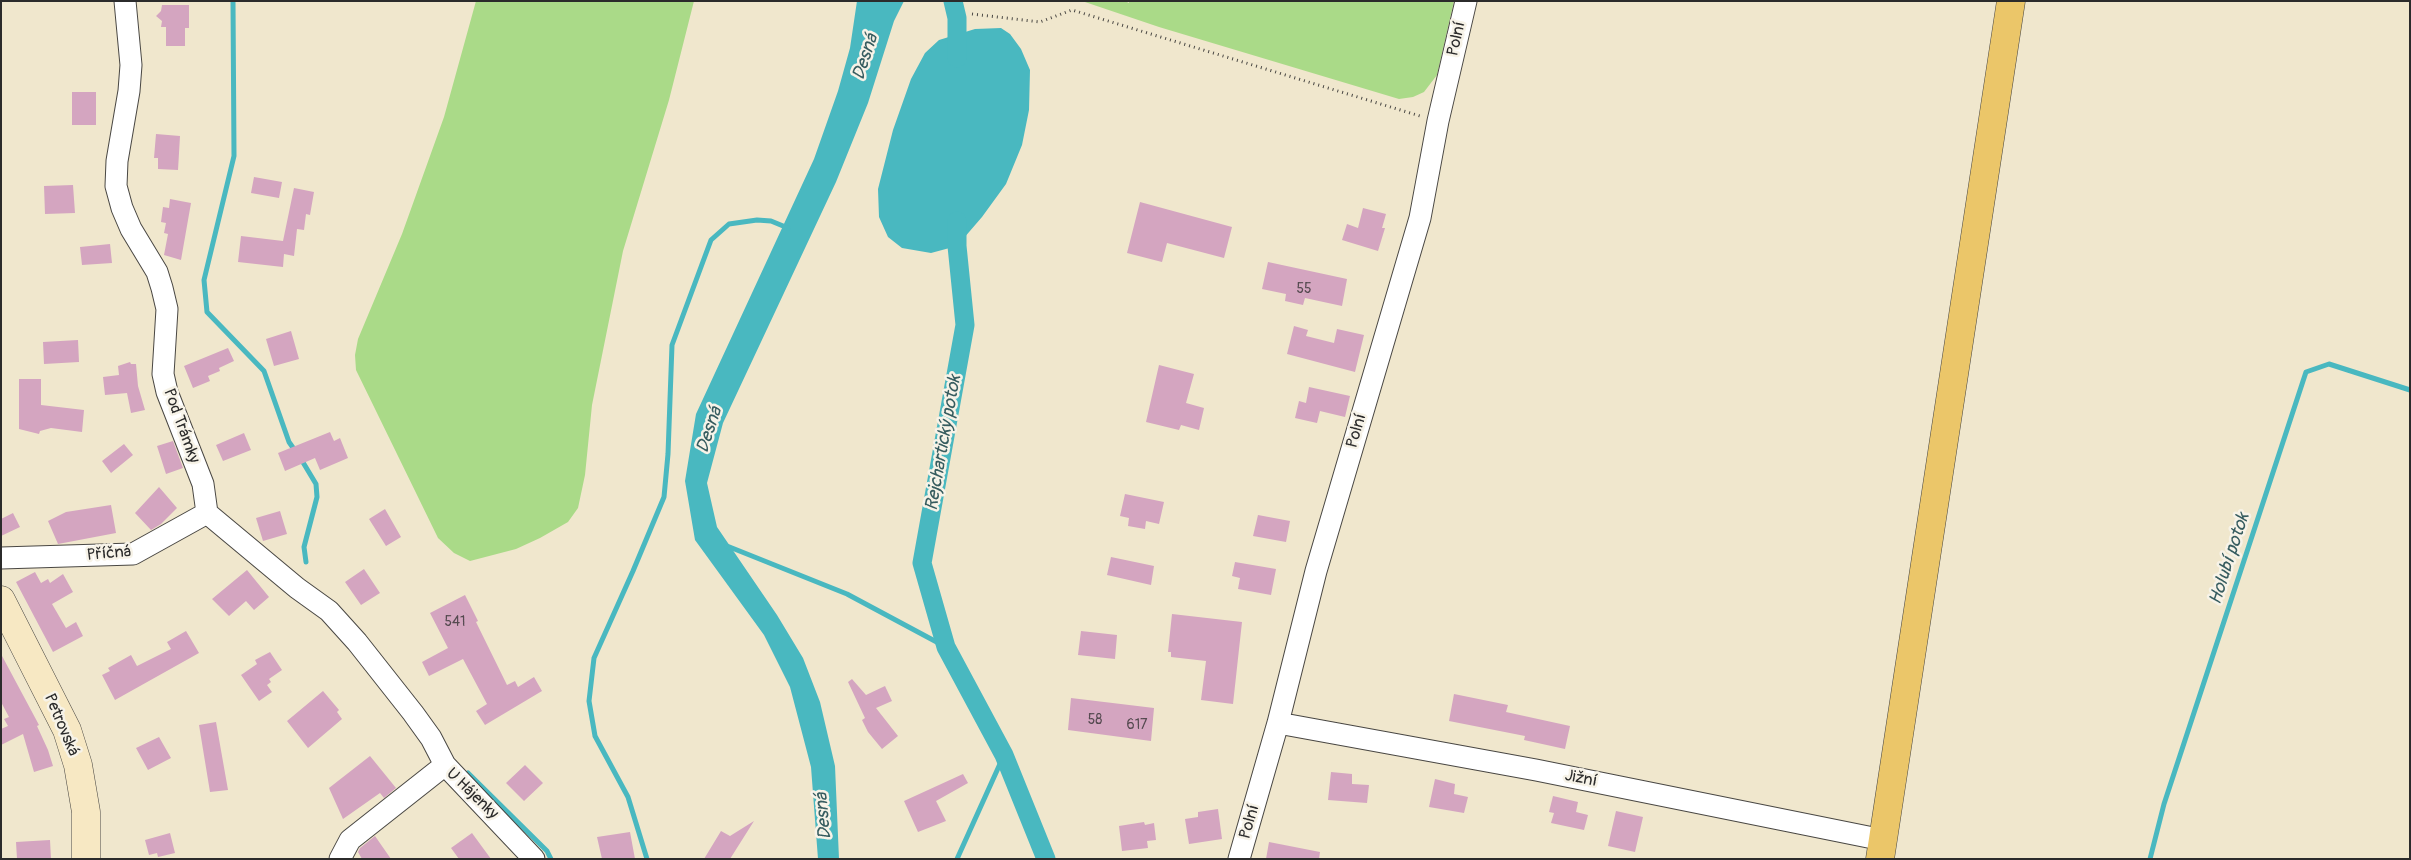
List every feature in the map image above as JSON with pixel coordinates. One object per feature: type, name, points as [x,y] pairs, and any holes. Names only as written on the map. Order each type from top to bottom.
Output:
[{"type":"main road","points":[[1882,849],[2011,1]]},
{"type":"street","name":"Pod Trámky","points":[[126,1],[131,64],[130,91],[117,160],[116,186],[122,208],[131,229],[157,272],[162,288],[166,309],[163,374],[167,392],[203,484],[207,514]]},
{"type":"street","name":"Polní","points":[[1239,859],[1278,723],[1316,571],[1420,218],[1438,121],[1466,1]]},
{"type":"street","name":"Příčná","points":[[1,558],[133,554],[207,514]]},
{"type":"street","points":[[207,514],[297,588],[329,611],[413,713],[431,738],[445,765]]},
{"type":"street","name":"Petrovská","points":[[1,600],[67,730],[78,764],[86,812],[86,859]]},
{"type":"street","name":"Jižní","points":[[1278,723],[1536,770],[1882,849]]},
{"type":"street","name":"U Hájenky","points":[[340,859],[350,840],[445,765],[534,859]]},
{"type":"path","points":[[972,14],[1040,22],[1072,10],[1438,121]]},
{"type":"green space","points":[[476,1],[694,1],[669,100],[623,251],[592,405],[585,475],[578,508],[568,522],[540,538],[516,549],[470,561],[454,553],[438,538],[356,370],[355,355],[358,339],[402,234],[444,117]]},
{"type":"green space","points":[[1082,1],[1125,1],[1129,3],[1129,1],[1454,1],[1437,75],[1424,92],[1413,97],[1399,99],[1159,27]]},
{"type":"water","name":"Desná","points":[[857,1],[904,1],[894,21],[868,103],[836,182],[723,423],[707,483],[717,527],[777,615],[803,658],[820,702],[835,766],[839,859],[818,859],[811,767],[790,687],[764,635],[695,540],[685,481],[696,414],[814,159],[838,91],[850,48]]},
{"type":"water","points":[[1001,28],[1010,34],[1021,49],[1030,70],[1029,110],[1022,145],[1006,184],[982,217],[957,246],[931,253],[902,248],[888,237],[879,217],[878,189],[893,130],[911,79],[925,53],[939,40],[975,29]]},
{"type":"building","points":[[162,5],[189,5],[189,28],[185,28],[185,46],[166,46],[166,27],[161,27],[162,21],[156,16],[161,11]]},
{"type":"building","points":[[72,92],[96,92],[96,125],[72,125]]},
{"type":"building","points":[[156,134],[180,136],[178,170],[158,169],[158,158],[154,158]]},
{"type":"building","points":[[254,177],[282,182],[279,198],[251,193]]},
{"type":"building","points":[[73,185],[75,213],[45,214],[44,186]]},
{"type":"building","points":[[294,188],[314,192],[310,215],[306,214],[304,230],[297,229],[294,256],[284,254],[283,267],[238,262],[241,236],[283,241]]},
{"type":"building","points":[[170,199],[191,203],[181,260],[164,255],[168,234],[164,233],[166,223],[161,222],[163,207],[169,208]]},
{"type":"building","points":[[1140,202],[1232,227],[1224,258],[1167,243],[1162,262],[1127,253]]},
{"type":"building","points":[[1363,208],[1386,214],[1382,228],[1385,228],[1378,251],[1342,240],[1347,224],[1358,228]]},
{"type":"building","points":[[110,244],[112,263],[82,265],[80,247]]},
{"type":"building","points":[[1268,262],[1347,279],[1342,306],[1305,298],[1303,305],[1285,301],[1286,294],[1262,289]]},
{"type":"building","points":[[1294,326],[1308,330],[1306,336],[1334,343],[1337,329],[1364,335],[1355,372],[1287,354]]},
{"type":"building","points":[[291,331],[299,359],[274,366],[266,339]]},
{"type":"building","points":[[78,340],[79,362],[44,364],[43,342]]},
{"type":"building","points":[[228,348],[234,361],[219,368],[220,371],[208,376],[210,381],[193,388],[184,366]]},
{"type":"building","points":[[130,362],[131,364],[136,364],[138,386],[145,410],[131,413],[127,393],[105,395],[103,377],[119,375],[118,366]]},
{"type":"building","points":[[1159,365],[1194,374],[1186,403],[1204,408],[1199,430],[1181,425],[1179,430],[1146,422]]},
{"type":"building","points":[[19,379],[41,379],[41,405],[84,410],[82,432],[51,428],[40,431],[39,434],[19,429]]},
{"type":"building","points":[[1309,387],[1350,396],[1345,417],[1320,411],[1317,423],[1295,418],[1299,401],[1306,403]]},
{"type":"building","points":[[330,432],[334,441],[340,438],[348,458],[320,470],[315,458],[285,471],[278,453]]},
{"type":"building","points":[[244,433],[251,450],[223,461],[216,445]]},
{"type":"building","points":[[173,441],[183,468],[166,474],[157,446]]},
{"type":"building","points":[[124,444],[133,455],[111,473],[102,461]]},
{"type":"building","points":[[159,487],[177,508],[161,524],[151,530],[135,513]]},
{"type":"building","points":[[1125,494],[1164,502],[1159,524],[1146,521],[1145,529],[1128,526],[1129,518],[1120,516]]},
{"type":"building","points":[[111,505],[116,533],[58,544],[48,521],[66,512]]},
{"type":"building","points":[[385,509],[401,537],[386,546],[369,519]]},
{"type":"building","points":[[280,511],[287,534],[263,541],[256,518]]},
{"type":"building","points":[[13,513],[20,527],[1,536],[1,519]]},
{"type":"building","points":[[1258,515],[1290,521],[1286,542],[1253,536]]},
{"type":"building","points":[[1111,557],[1154,566],[1151,585],[1107,575]]},
{"type":"building","points":[[1235,562],[1276,569],[1271,595],[1238,589],[1240,578],[1232,576]]},
{"type":"building","points":[[364,569],[380,593],[361,605],[345,582]]},
{"type":"building","points":[[247,570],[269,597],[254,610],[246,601],[229,616],[212,599]]},
{"type":"building","points":[[35,572],[41,583],[48,579],[50,583],[63,574],[73,592],[52,604],[66,628],[76,622],[83,636],[53,652],[16,582]]},
{"type":"building","points":[[465,595],[507,685],[515,681],[518,687],[534,677],[542,691],[485,725],[476,711],[487,704],[463,659],[429,676],[422,662],[448,648],[430,613]]},
{"type":"building","points":[[1172,614],[1242,622],[1233,704],[1201,700],[1206,661],[1171,657],[1171,652],[1168,652]]},
{"type":"building","points":[[186,631],[199,653],[115,700],[102,675],[110,671],[108,668],[131,655],[137,666],[171,649],[167,642]]},
{"type":"building","points":[[1081,631],[1117,635],[1115,659],[1078,655]]},
{"type":"building","points":[[270,652],[282,670],[269,679],[271,682],[267,685],[272,692],[259,701],[241,675],[257,664],[255,660]]},
{"type":"building","points":[[1,654],[39,725],[37,726],[53,766],[34,772],[23,734],[1,745],[1,729],[8,726],[4,719],[9,717],[1,702]]},
{"type":"building","points":[[852,679],[866,695],[885,686],[892,701],[876,708],[898,736],[882,749],[868,732],[862,720],[865,718],[848,682]]},
{"type":"building","points":[[323,691],[339,710],[337,712],[342,719],[308,748],[287,721]]},
{"type":"building","points":[[1454,694],[1508,705],[1506,712],[1570,726],[1565,749],[1524,740],[1525,736],[1449,721]]},
{"type":"building","points":[[1071,698],[1154,708],[1151,741],[1068,730]]},
{"type":"building","points":[[216,722],[228,790],[210,792],[199,725]]},
{"type":"building","points":[[159,737],[171,758],[148,770],[136,748]]},
{"type":"building","points":[[370,756],[396,788],[384,798],[380,793],[343,819],[329,788]]},
{"type":"building","points":[[525,765],[543,783],[524,801],[506,783]]},
{"type":"building","points":[[1331,772],[1352,774],[1352,784],[1369,785],[1367,803],[1328,800]]},
{"type":"building","points":[[963,774],[968,783],[936,801],[946,821],[918,832],[904,801]]},
{"type":"building","points":[[1435,779],[1455,784],[1454,794],[1468,797],[1464,813],[1429,807]]},
{"type":"building","points":[[1553,796],[1578,802],[1576,812],[1588,815],[1584,830],[1551,823],[1554,813],[1549,812]]},
{"type":"building","points":[[1218,809],[1222,839],[1189,844],[1185,819],[1198,817],[1198,812]]},
{"type":"building","points":[[1616,811],[1643,817],[1635,852],[1608,846]]},
{"type":"building","points":[[754,821],[730,859],[704,859],[721,831],[730,836]]},
{"type":"building","points":[[1144,822],[1145,825],[1154,823],[1156,840],[1147,841],[1148,848],[1122,851],[1119,826]]},
{"type":"building","points":[[630,832],[635,859],[602,859],[597,837]]},
{"type":"building","points":[[170,833],[175,853],[158,857],[157,853],[149,855],[145,840]]},
{"type":"building","points":[[472,833],[491,859],[459,859],[451,848]]},
{"type":"building","points":[[375,836],[391,859],[362,859],[358,852],[360,848]]},
{"type":"building","points":[[50,840],[51,859],[17,859],[16,842]]},
{"type":"building","points":[[1269,842],[1320,852],[1319,859],[1266,859]]},
{"type":"waterway","points":[[233,1],[234,156],[204,280],[207,312],[264,371],[289,442],[296,452]]},
{"type":"waterway","name":"Rejchartický potok","points":[[953,1],[957,18],[957,58]]},
{"type":"waterway","points":[[647,859],[628,797],[595,736],[589,701],[594,658],[664,497],[668,454],[672,345],[711,240],[729,224],[757,220],[771,221],[788,228]]},
{"type":"waterway","name":"Rejchartický potok","points":[[957,221],[957,246],[965,325],[922,563],[946,647],[1004,755],[1046,859]]},
{"type":"waterway","name":"Holubí potok","points":[[2150,859],[2164,804],[2306,372],[2329,364],[2410,390]]},
{"type":"waterway","points":[[301,459],[316,484],[317,497],[304,547],[306,562]]},
{"type":"waterway","points":[[727,546],[847,594],[946,647]]},
{"type":"waterway","points":[[957,859],[1004,755]]},
{"type":"waterway","points":[[468,773],[547,851],[551,859]]}]
